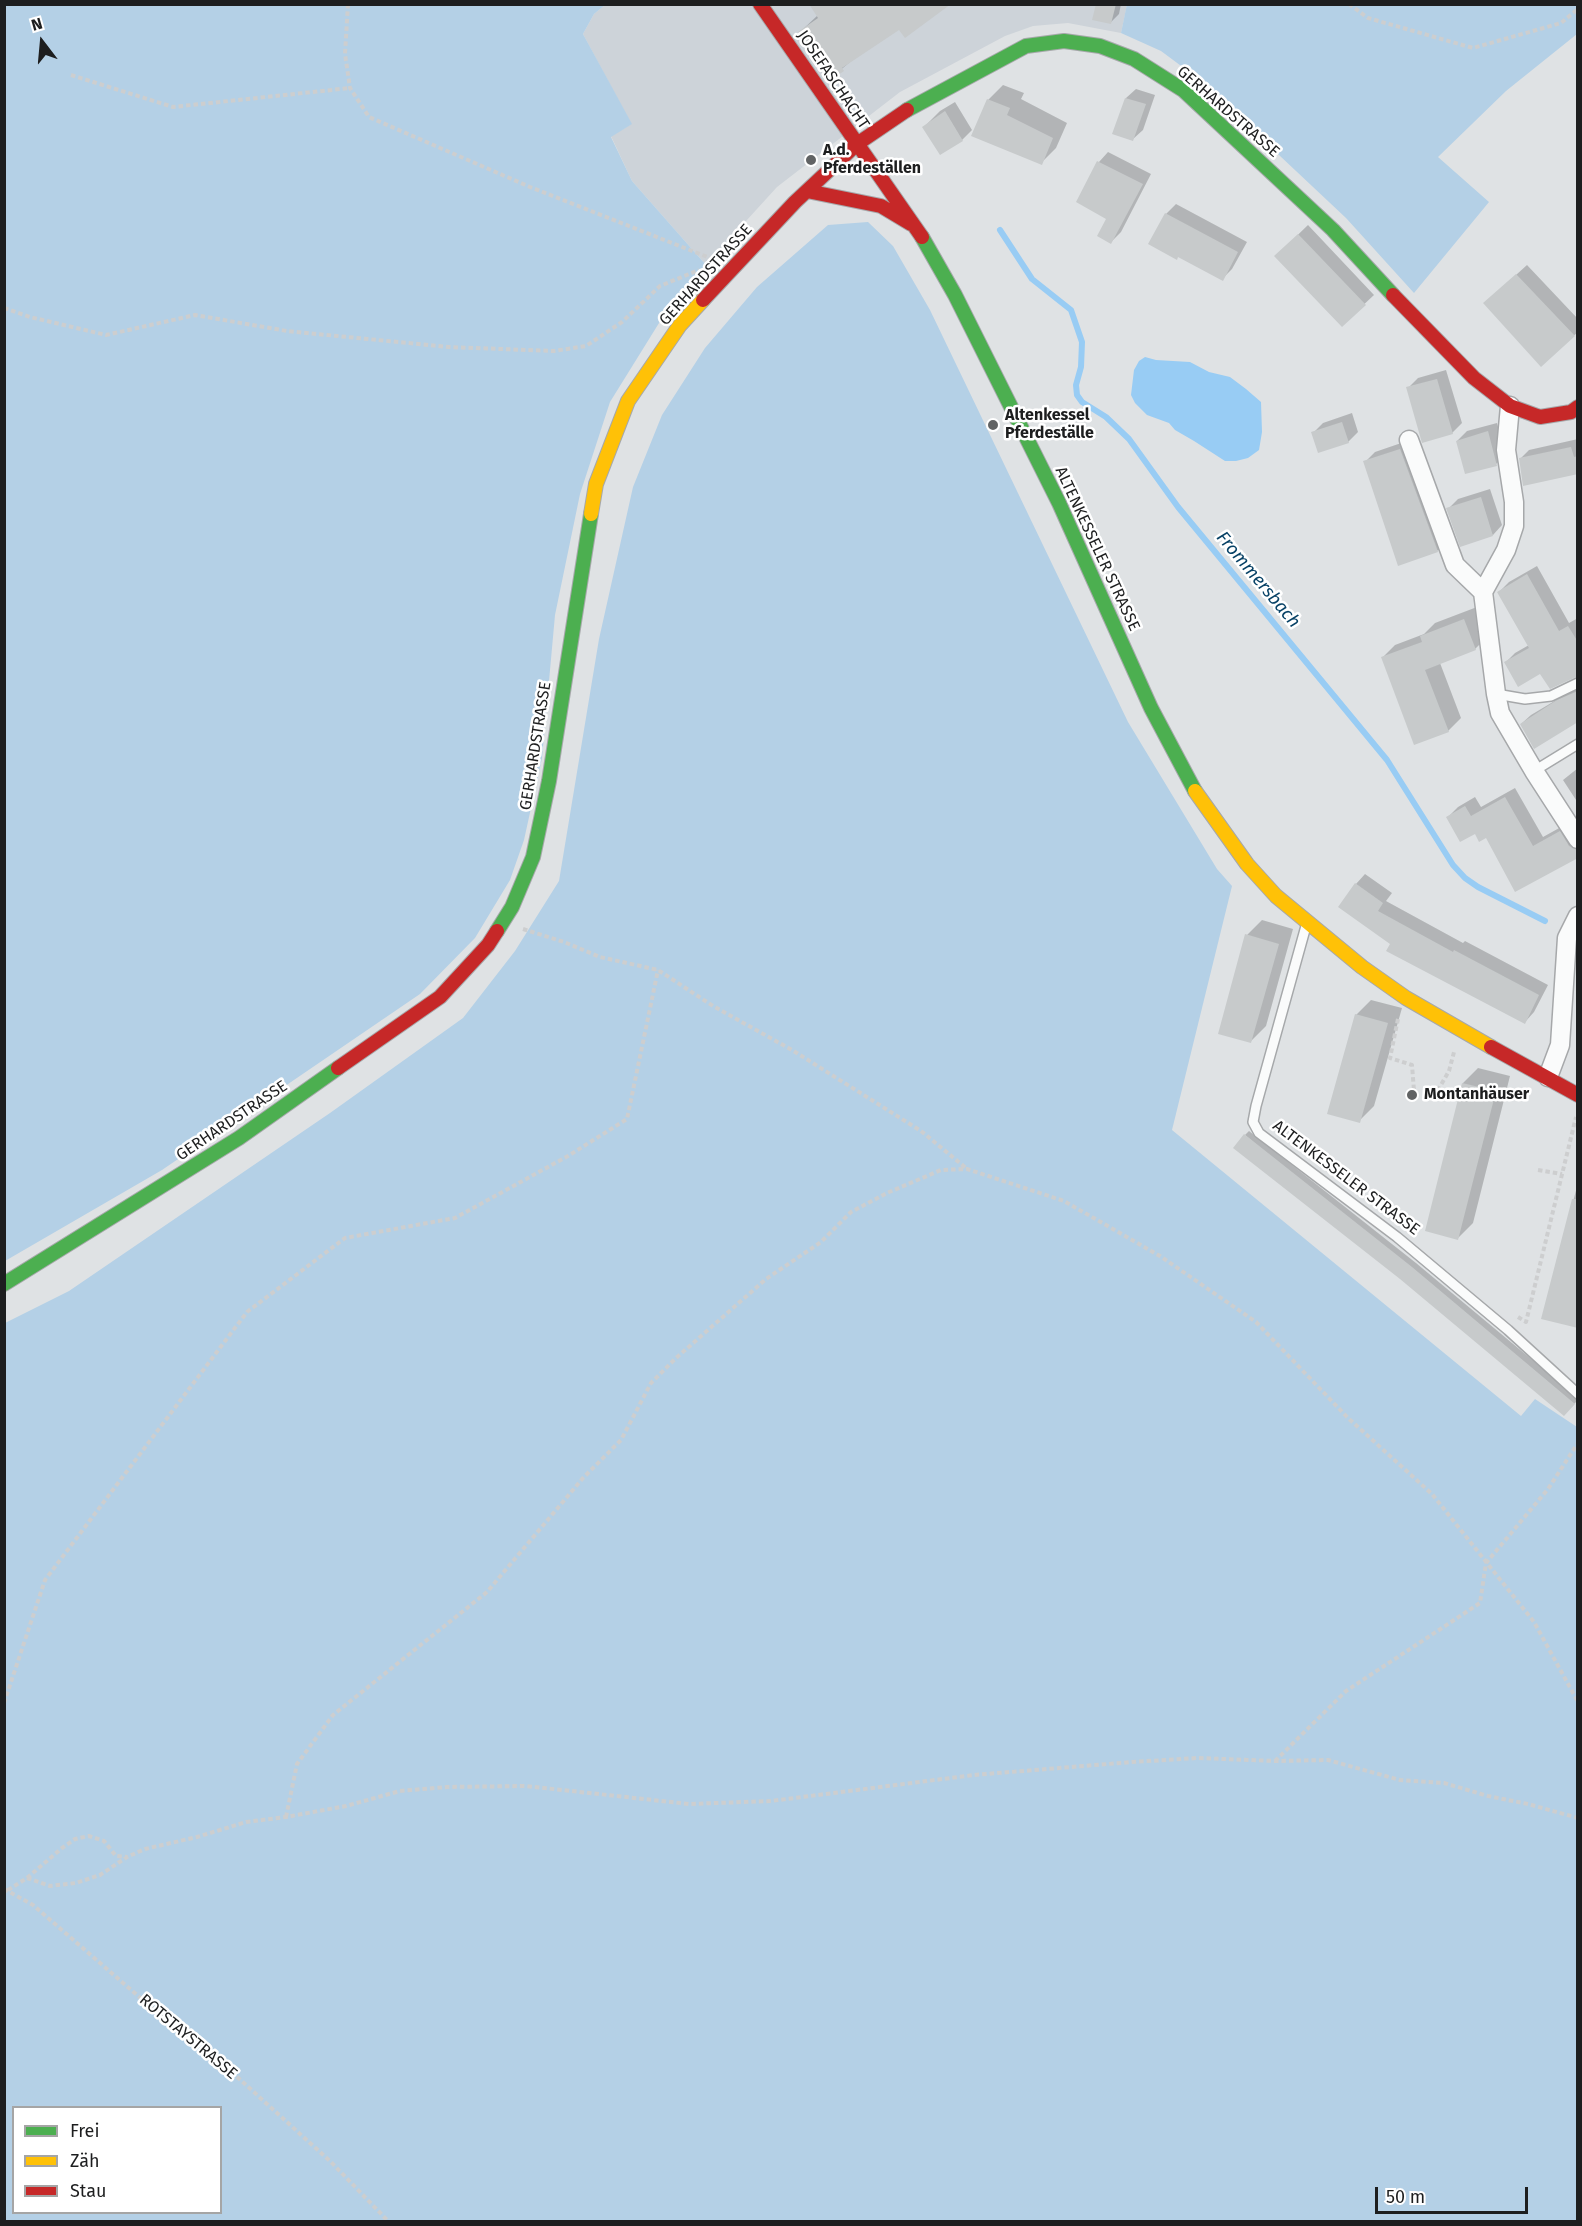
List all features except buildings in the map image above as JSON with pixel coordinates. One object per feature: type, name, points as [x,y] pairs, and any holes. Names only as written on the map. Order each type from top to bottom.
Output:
[{"type":"street","name":"JOSEFASCHACHT","points":[[760,4],[857,144]]},
{"type":"street","name":"GERHARDSTRASSE","points":[[4,1284],[239,1138],[421,1011],[440,997],[488,945],[512,907],[533,857],[549,781],[596,484],[628,401],[680,325],[733,267],[807,191],[857,144],[913,107],[1026,46],[1064,41],[1100,46],[1134,59],[1183,90],[1227,130],[1333,230],[1474,378],[1510,406],[1540,417],[1575,412]]},
{"type":"street","name":"ALTENKESSELER STRASSE","points":[[857,144],[915,226],[955,295],[1059,503],[1151,708],[1194,789],[1247,864],[1276,896],[1362,967],[1406,998],[1578,1095]]},
{"type":"street","points":[[807,191],[880,206],[915,226]]},
{"type":"street","points":[[1510,406],[1506,450],[1514,502],[1514,526],[1506,550],[1483,592],[1496,694],[1500,713],[1578,839]]},
{"type":"street","points":[[1409,440],[1455,565],[1483,592]]},
{"type":"street","points":[[1548,1077],[1560,1045],[1567,938],[1578,916]]},
{"type":"lane","points":[[1496,694],[1525,699],[1551,696],[1578,683]]},
{"type":"lane","points":[[1534,771],[1578,744]]},
{"type":"lane","name":"ALTENKESSELER STRASSE","points":[[1307,922],[1256,1106],[1253,1122],[1259,1133],[1397,1237],[1508,1330],[1578,1394]]},
{"type":"path","points":[[348,4],[345,54],[350,88],[369,117],[531,187],[733,267]]},
{"type":"path","points":[[1349,4],[1368,18],[1473,48],[1561,23],[1578,9]]},
{"type":"path","points":[[71,75],[173,107],[350,88]]},
{"type":"path","points":[[4,308],[30,317],[106,335],[195,315],[287,331],[448,346],[554,351],[586,346],[622,322],[660,286],[694,271],[733,267]]},
{"type":"path","points":[[529,920],[525,930],[564,942],[600,957],[658,970],[713,1006],[792,1050],[921,1131],[967,1169],[1064,1202],[1160,1256],[1256,1322],[1348,1418],[1432,1494],[1534,1622],[1578,1702]]},
{"type":"path","points":[[4,1703],[45,1580],[247,1312],[345,1238],[455,1218],[568,1156],[627,1119],[658,970]]},
{"type":"path","points":[[1396,1028],[1390,1058],[1412,1065],[1414,1091]]},
{"type":"path","points":[[1434,1097],[1449,1071],[1453,1056]]},
{"type":"path","points":[[1517,1317],[1526,1322],[1577,1115]]},
{"type":"path","points":[[286,1817],[297,1764],[333,1714],[488,1592],[583,1478],[621,1440],[651,1383],[675,1359],[766,1279],[821,1242],[851,1212],[940,1170],[967,1169]]},
{"type":"path","points":[[1538,1170],[1562,1174]]},
{"type":"path","points":[[1275,1761],[1346,1691],[1480,1603],[1486,1563],[1548,1489],[1578,1443]]},
{"type":"path","points":[[27,1878],[50,1887],[76,1884],[100,1875],[127,1857],[155,1846],[197,1837],[246,1822],[346,1806],[400,1791],[447,1787],[526,1786],[689,1804],[771,1801],[974,1775],[1132,1762],[1198,1758],[1275,1761],[1328,1760],[1400,1780],[1444,1783],[1578,1818]]},
{"type":"path","points":[[6,1889],[27,1878],[75,1839],[89,1836],[104,1841],[116,1856],[127,1857]]},
{"type":"path","name":"ROTSTAYSTRASSE","points":[[6,1889],[33,1905],[152,2008],[192,2036],[331,2162],[386,2220]]},
{"type":"shaded area","points":[[1127,4],[1577,5],[1577,34],[1506,91],[1438,157],[1489,202],[1414,293],[1346,218],[1196,77],[1161,51],[1121,33]]},
{"type":"shaded area","points":[[5,5],[605,5],[594,14],[583,34],[632,124],[611,137],[632,181],[706,265],[664,315],[610,402],[580,494],[555,615],[542,758],[524,840],[510,880],[475,938],[420,994],[162,1170],[5,1261]]},
{"type":"shaded area","points":[[605,5],[1127,5],[1121,33],[1068,23],[1033,26],[1005,36],[900,92],[777,187],[706,265],[632,181],[611,136],[631,124],[583,34],[594,14]]},
{"type":"shaded area","points":[[868,222],[893,246],[930,310],[1128,722],[1217,869],[1232,886],[1172,1130],[1521,1416],[1535,1399],[1577,1427],[1577,2221],[5,2221],[5,1323],[69,1291],[330,1113],[463,1018],[515,951],[559,881],[599,639],[633,487],[662,415],[705,348],[757,287],[828,225]]},
{"type":"water","points":[[1145,357],[1190,362],[1209,372],[1230,377],[1246,389],[1261,402],[1262,432],[1259,450],[1248,458],[1225,461],[1175,430],[1169,423],[1147,415],[1135,403],[1131,395],[1134,370],[1139,361]]},
{"type":"waterway","name":"Frommersbach","points":[[1000,230],[1032,279],[1071,310],[1082,342],[1081,367],[1076,385],[1077,395],[1082,402],[1106,417],[1129,439],[1178,507],[1387,760],[1453,865],[1465,878],[1478,887],[1545,921]]},
{"type":"traffic: fast","points":[[907,110],[1026,46],[1064,41],[1100,46],[1134,59],[1183,90],[1333,230],[1393,295]]},
{"type":"traffic: fast","points":[[922,237],[955,295],[1059,503],[1151,708],[1195,791]]},
{"type":"traffic: fast","points":[[497,931],[512,907],[533,857],[549,781],[591,514]]},
{"type":"traffic: fast","points":[[4,1284],[239,1138],[338,1068]]},
{"type":"traffic: slow","points":[[591,514],[596,484],[628,401],[680,325],[703,300]]},
{"type":"traffic: slow","points":[[1195,791],[1247,864],[1276,896],[1362,967],[1406,998],[1491,1047]]},
{"type":"traffic: jam","points":[[760,4],[922,237]]},
{"type":"traffic: jam","points":[[703,300],[795,202],[857,144],[907,110]]},
{"type":"traffic: jam","points":[[807,191],[881,206],[911,224]]},
{"type":"traffic: jam","points":[[1393,295],[1474,378],[1510,406],[1540,417],[1571,412],[1578,407]]},
{"type":"traffic: jam","points":[[338,1068],[440,997],[488,945],[497,931]]},
{"type":"traffic: jam","points":[[1491,1047],[1578,1095]]},
{"type":"place","name":"A.d. Pferdeställen","points":[[811,160]]},
{"type":"place","name":"Altenkessel Pferdeställe","points":[[993,425]]},
{"type":"place","name":"Montanhäuser","points":[[1412,1095]]}]
